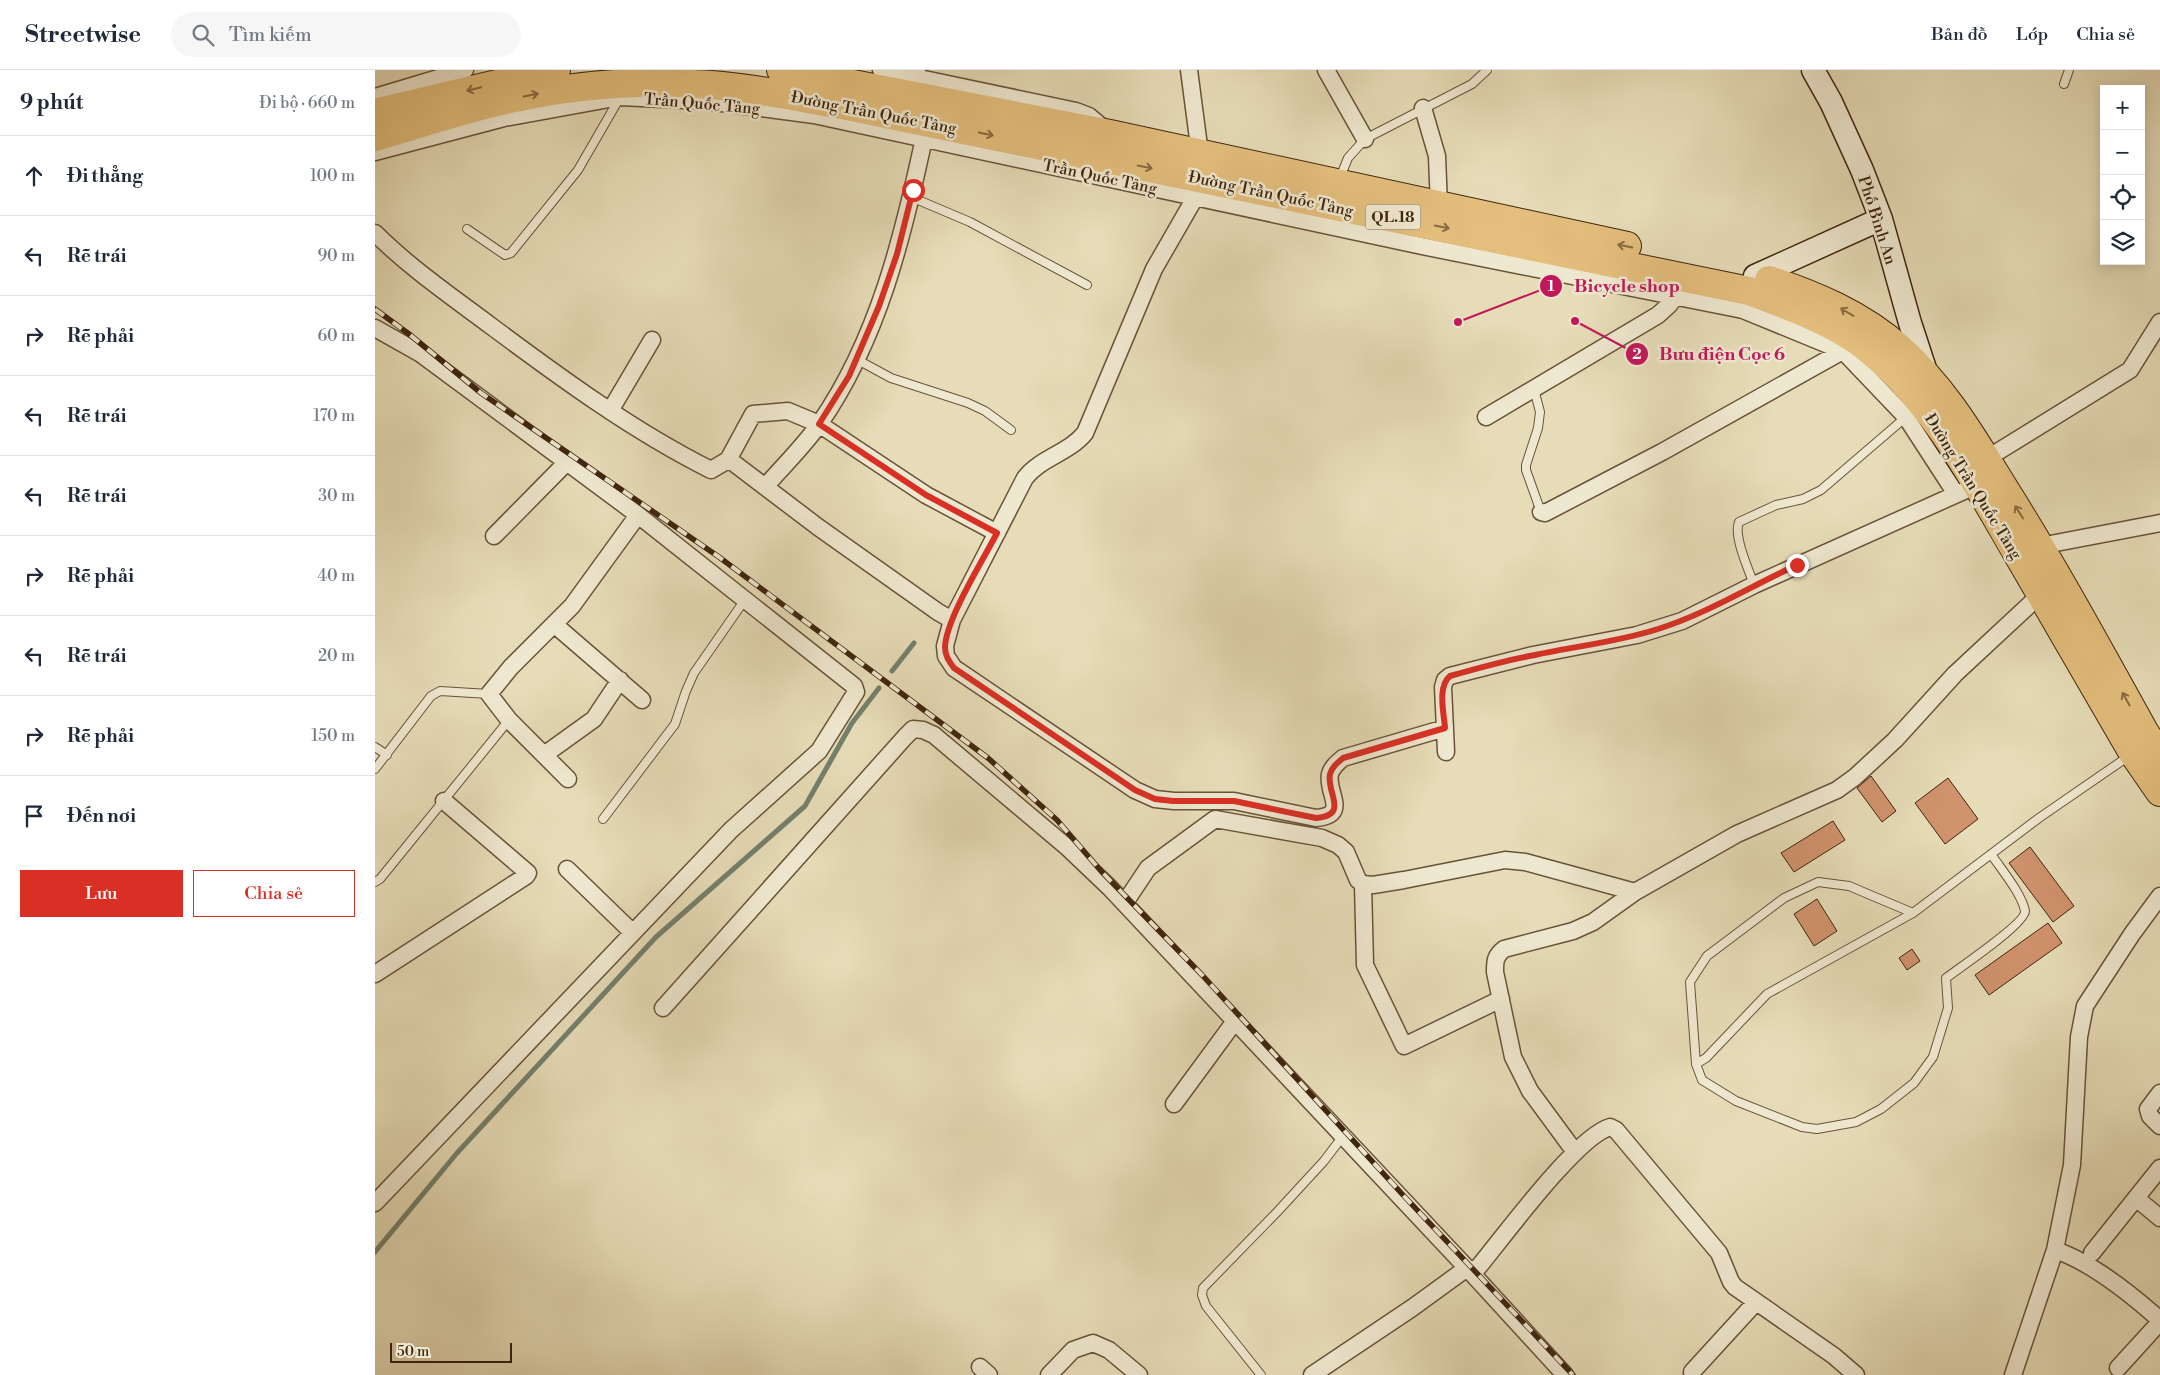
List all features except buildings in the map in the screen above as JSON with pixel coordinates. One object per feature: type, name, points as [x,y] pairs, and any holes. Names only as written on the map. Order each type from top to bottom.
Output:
[{"type":"highway","points":[[378,124],[556,70]]},
{"type":"highway","name":"Đường Trần Quốc Tảng","points":[[781,70],[1110,134],[1729,268],[1788,286],[1835,305],[1857,340],[1900,380],[1927,410],[1967,490],[2160,756]]},
{"type":"highway","name":"Đường Trần Quốc Tảng","points":[[378,124],[473,108],[544,92],[623,84],[732,86],[837,104],[1681,288],[1749,291],[1824,323],[1857,340],[1897,347],[1928,376],[1961,418],[2040,546],[2146,737],[2160,792]]},
{"type":"street","points":[[378,124],[465,70]]},
{"type":"street","points":[[881,70],[914,73],[1076,111],[1089,116],[1110,134]]},
{"type":"street","points":[[1189,70],[1200,154]]},
{"type":"street","points":[[1326,70],[1365,139]]},
{"type":"street","name":"Phố Bình An","points":[[1813,70],[1831,102],[1859,161],[1881,219],[1910,323],[1928,376]]},
{"type":"street","name":"Trần Quốc Tảng","points":[[378,124],[504,118],[620,97],[706,101],[762,108],[815,115],[1422,246],[1620,284],[1681,288]]},
{"type":"street","points":[[1423,108],[1437,156],[1439,206]]},
{"type":"street","points":[[765,487],[819,424],[849,376],[897,254],[925,138]]},
{"type":"street","points":[[1196,196],[1154,269],[1085,432],[1067,448],[1030,471],[997,533],[946,617],[946,656],[954,668],[1135,790],[1155,799],[1173,801],[1234,801],[1316,818],[1327,817],[1333,813],[1335,807],[1330,775],[1335,765],[1343,758],[1445,728]]},
{"type":"street","points":[[1755,276],[1881,219]]},
{"type":"street","points":[[375,233],[400,258],[512,342],[659,443],[711,470],[728,460],[753,414],[789,411],[819,424],[926,495],[997,533]]},
{"type":"street","points":[[1486,417],[1658,315],[1681,288]]},
{"type":"street","points":[[1986,459],[2130,370],[2159,325]]},
{"type":"street","points":[[375,328],[421,354],[638,515],[744,601],[854,686],[857,692],[819,750],[731,830],[375,1203]]},
{"type":"street","points":[[611,411],[653,340]]},
{"type":"street","points":[[1446,752],[1443,687],[1445,680],[1450,676],[1533,655],[1644,633],[1681,621],[1754,585],[1967,490],[1906,417],[1857,340],[1662,452],[1545,514],[1541,512]]},
{"type":"street","points":[[728,460],[946,617]]},
{"type":"street","points":[[494,536],[567,462]]},
{"type":"street","points":[[568,779],[509,720],[489,694],[511,667],[572,606],[638,515]]},
{"type":"street","points":[[2040,546],[2160,523]]},
{"type":"street","points":[[1575,1152],[1530,1091],[1513,1057],[1495,972],[1497,954],[1504,949],[1573,931],[1593,922],[1635,892],[1737,834],[1837,790],[1855,777],[1895,740],[1955,674],[2041,594]]},
{"type":"street","points":[[555,625],[642,700]]},
{"type":"street","points":[[543,755],[593,719],[620,680]]},
{"type":"street","points":[[663,1008],[913,729],[923,730],[934,735],[1068,848],[1110,888],[1565,1375]]},
{"type":"street","points":[[375,974],[528,874],[444,800]]},
{"type":"street","points":[[1123,902],[1128,898],[1148,868],[1215,819],[1322,838],[1338,845],[1345,852],[1358,880],[1363,884],[1373,885],[1404,880],[1505,860],[1525,862],[1635,892]]},
{"type":"street","points":[[567,869],[632,932]]},
{"type":"street","points":[[1363,884],[1365,965],[1404,1046],[1501,999]]},
{"type":"street","points":[[2013,1375],[2055,1250],[2072,1165],[2079,1037],[2085,1006],[2132,934],[2160,896]]},
{"type":"street","points":[[1174,1104],[1235,1021]]},
{"type":"street","points":[[2160,1094],[2148,1109],[2150,1116],[2160,1126]]},
{"type":"street","points":[[1467,1268],[1475,1270],[1575,1152],[1603,1129],[1610,1127],[1616,1130],[1719,1253],[1731,1282],[1756,1302],[1834,1356],[1857,1375]]},
{"type":"street","points":[[2092,1253],[2160,1168]]},
{"type":"street","points":[[2136,1198],[2160,1218]]},
{"type":"street","points":[[2055,1250],[2089,1266],[2158,1315],[2118,1368]]},
{"type":"street","points":[[1311,1375],[1412,1308],[1467,1268]]},
{"type":"street","points":[[1692,1372],[1756,1302]]},
{"type":"street","points":[[1049,1375],[1073,1350],[1093,1343],[1109,1350],[1139,1375]]},
{"type":"lane","points":[[1337,184],[1348,158],[1365,139],[1473,84],[1487,70]]},
{"type":"lane","points":[[2064,84],[2069,70]]},
{"type":"lane","points":[[467,229],[505,255],[511,253],[579,170],[620,97]]},
{"type":"lane","points":[[911,197],[970,222],[1087,285]]},
{"type":"lane","points":[[856,359],[891,378],[968,403],[985,411],[1011,430]]},
{"type":"lane","points":[[1534,389],[1541,412],[1527,470],[1541,512]]},
{"type":"lane","points":[[1754,585],[1741,546],[1737,526],[1739,522],[1776,505],[1803,499],[1821,490],[1906,417]]},
{"type":"lane","points":[[603,819],[675,724],[685,690],[694,673],[744,601]]},
{"type":"lane","points":[[375,769],[431,696],[441,691],[489,694]]},
{"type":"lane","points":[[375,882],[380,879],[509,720]]},
{"type":"lane","points":[[1696,1064],[1706,1058],[1767,994],[1913,913],[2146,737]]},
{"type":"lane","points":[[375,748],[387,755]]},
{"type":"lane","points":[[1913,913],[1849,886],[1818,882],[1784,898],[1707,956],[1690,982],[1696,1064],[1702,1080],[1736,1101],[1802,1128],[1817,1129],[1856,1122],[1881,1109],[1914,1083],[1933,1057],[1948,1008],[1946,978],[2013,928],[2024,916],[2025,911],[2021,899],[1991,854]]},
{"type":"lane","points":[[1261,1375],[1206,1306],[1202,1295],[1203,1288],[1324,1161],[1343,1136]]},
{"type":"waterway","points":[[892,671],[914,643]]},
{"type":"waterway","points":[[375,1252],[457,1153],[656,937],[805,806],[852,723],[879,688]]},
{"type":"railway","points":[[375,309],[409,334],[481,393],[719,557],[988,758],[1057,820],[1101,871],[1203,976],[1403,1195],[1573,1375]]},
{"type":"place","name":"Bưu điện Cọc 6","points":[[1575,321]]},
{"type":"place","name":"Bicycle shop","points":[[1458,322]]},
{"type":"route","points":[[913,190],[897,254],[879,306],[849,376],[819,424],[926,495],[997,533],[952,620],[945,646],[946,656],[954,668],[1135,790],[1155,799],[1173,801],[1234,801],[1316,818],[1327,817],[1333,813],[1335,807],[1330,775],[1335,765],[1343,758],[1445,728],[1443,687],[1445,680],[1450,676],[1533,655],[1637,635],[1658,629],[1681,621],[1797,565]]}]
